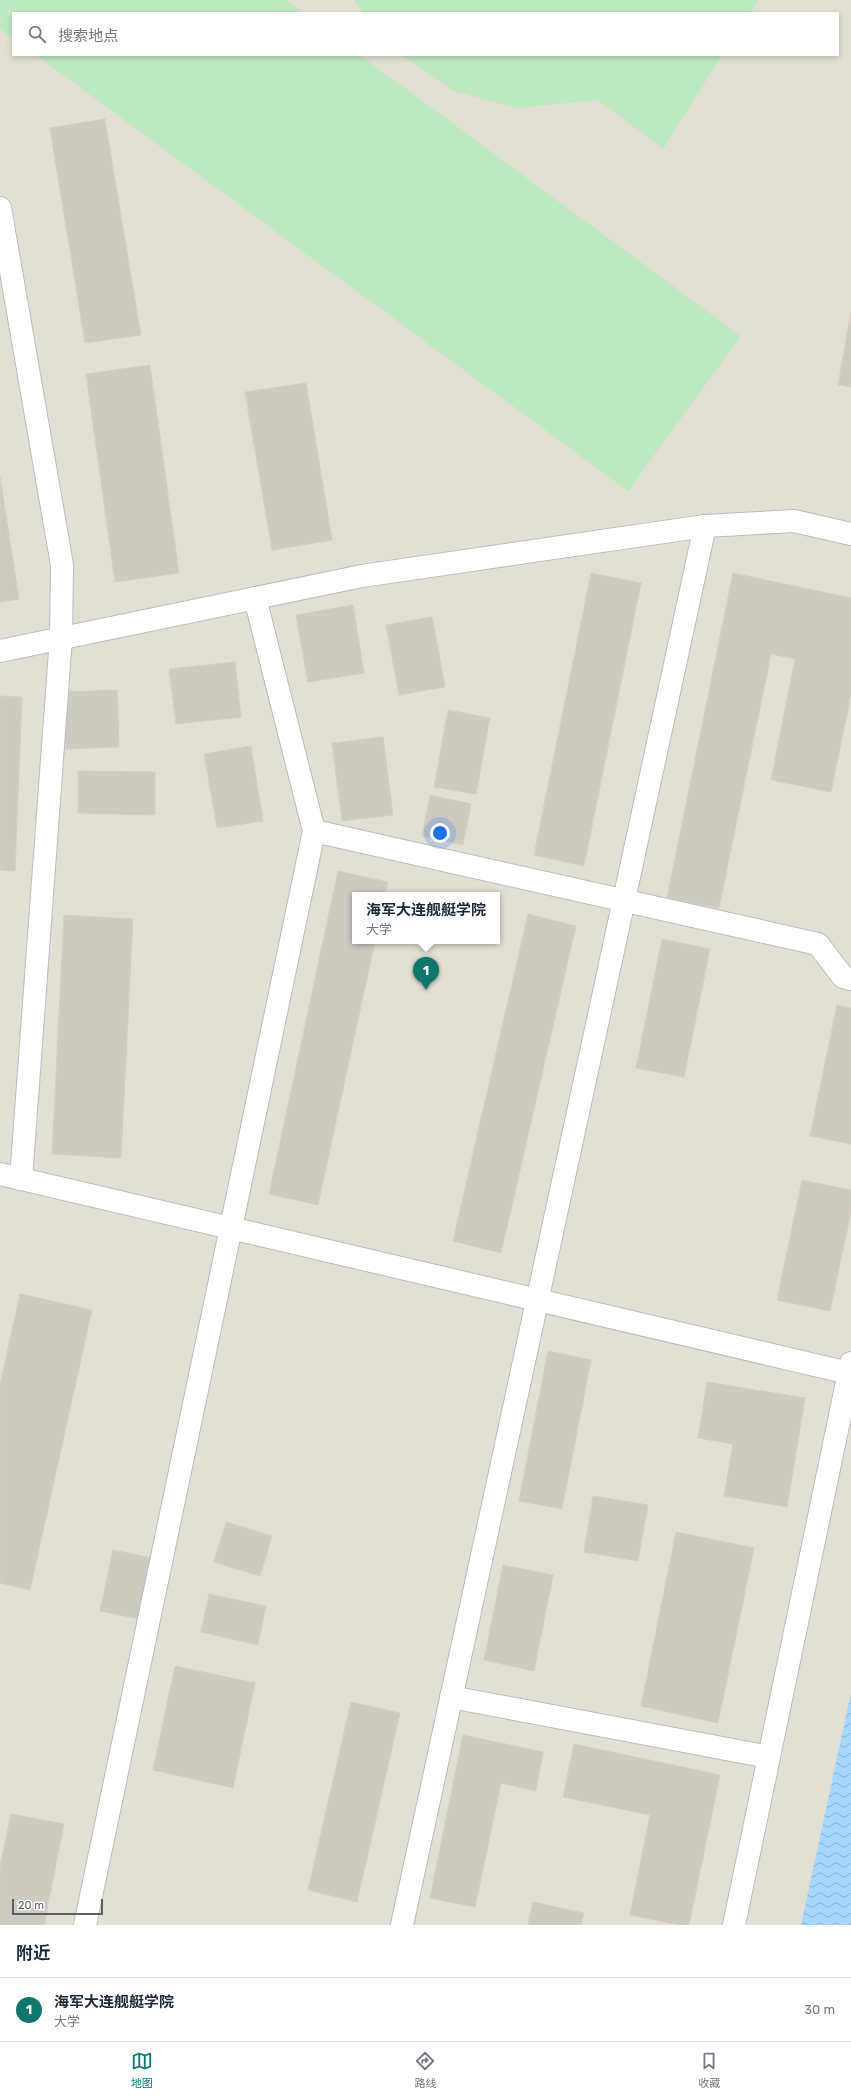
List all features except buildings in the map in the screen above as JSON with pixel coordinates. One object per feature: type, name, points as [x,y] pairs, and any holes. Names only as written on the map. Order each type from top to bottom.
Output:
[{"type":"street","points":[[0,208],[62,565],[61,638],[21,1179]]},
{"type":"street","points":[[0,651],[362,576],[705,526],[794,521],[851,534]]},
{"type":"street","points":[[402,1925],[705,526]]},
{"type":"street","points":[[85,1925],[314,831],[255,598]]},
{"type":"street","points":[[314,831],[818,944],[843,977],[851,979]]},
{"type":"street","points":[[0,1174],[538,1300],[850,1368],[734,1925]]},
{"type":"street","points":[[451,1697],[769,1757]]},
{"type":"shaded area","points":[[0,0],[851,0],[851,1925],[0,1925]]},
{"type":"green space","points":[[0,0],[286,0],[302,12],[12,12],[12,37],[0,29]]},
{"type":"green space","points":[[354,0],[758,0],[750,12],[363,12]]},
{"type":"green space","points":[[37,56],[361,56],[741,336],[628,491]]},
{"type":"green space","points":[[403,56],[721,56],[663,149],[598,100],[517,108],[453,91]]},
{"type":"water","points":[[851,1693],[851,1925],[801,1925]]},
{"type":"place","name":"海军大连舰艇学院","points":[[426,990]]}]
